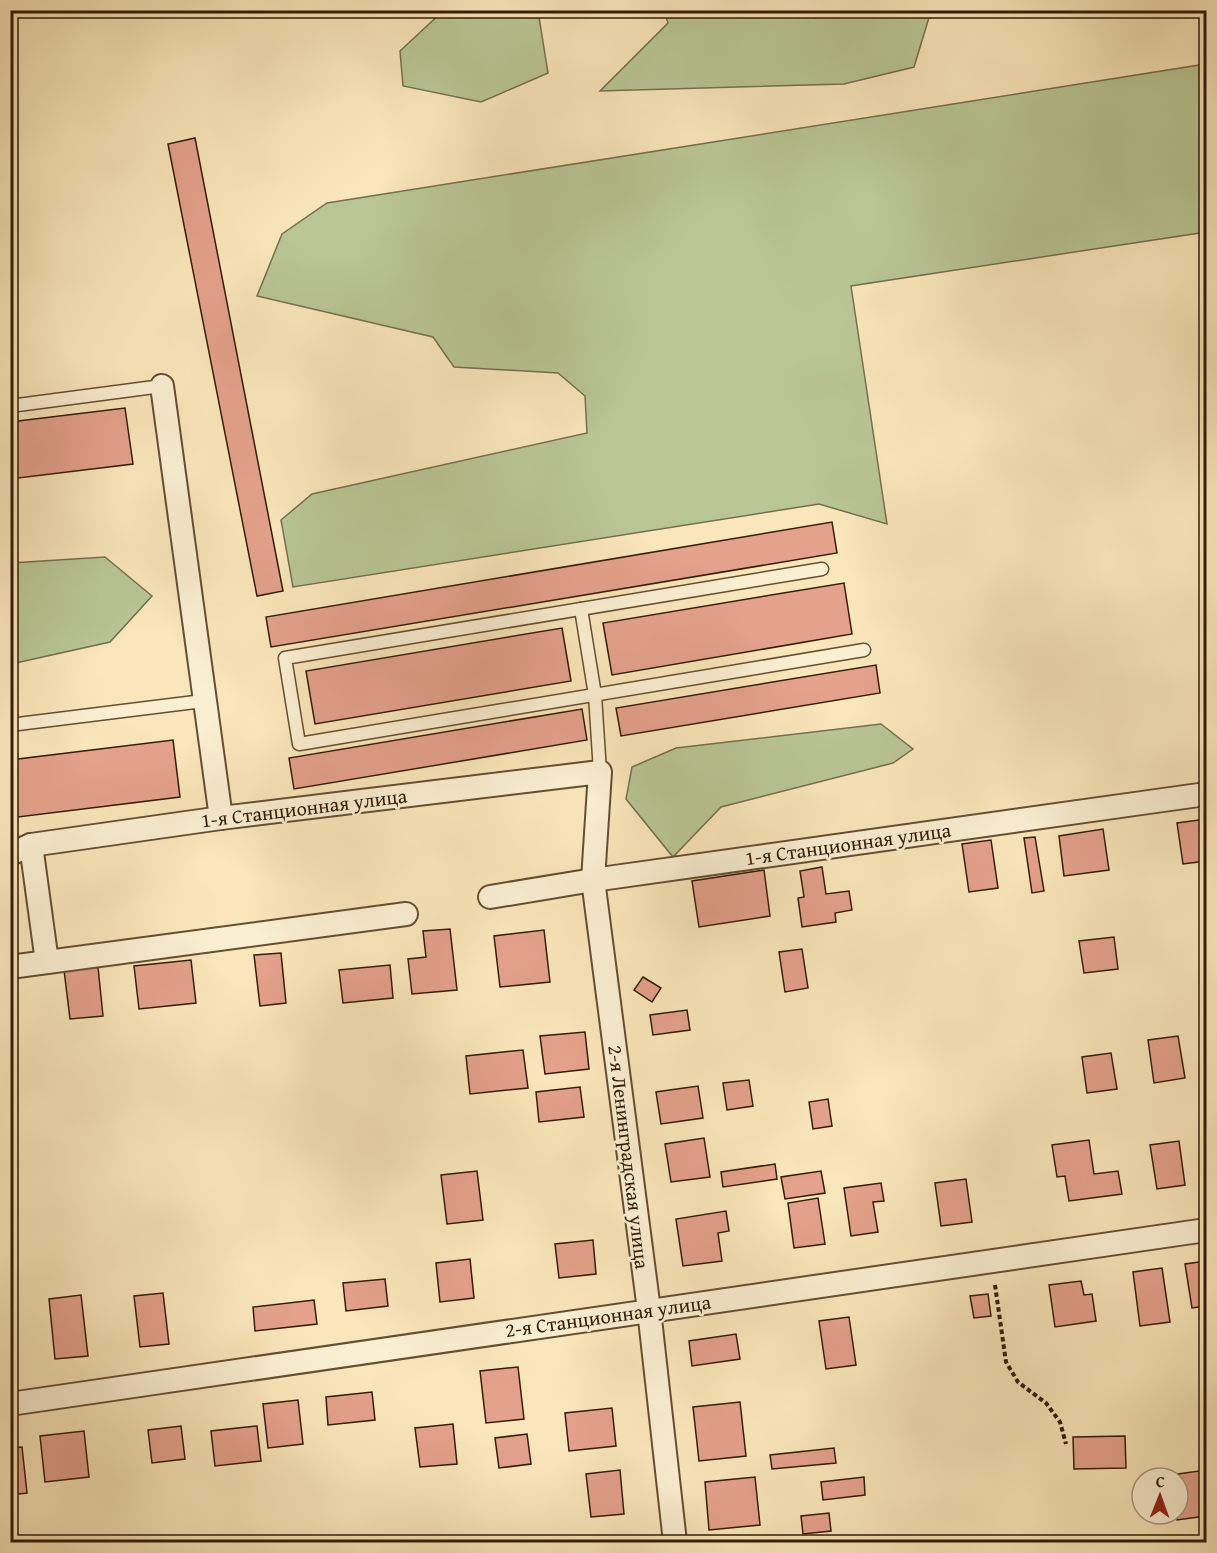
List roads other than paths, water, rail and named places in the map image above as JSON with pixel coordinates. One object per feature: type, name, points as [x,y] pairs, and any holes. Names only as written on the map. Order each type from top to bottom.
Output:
[{"type":"street","points":[[162,386],[203,701],[221,818]]},
{"type":"street","name":"1-я Станционная улица","points":[[10,854],[31,845],[221,818],[600,772]]},
{"type":"street","name":"2-я Ленинградская улица","points":[[600,772],[593,880],[649,1310],[675,1542]]},
{"type":"street","name":"1-я Станционная улица","points":[[490,897],[593,880],[1206,794]]},
{"type":"street","points":[[31,845],[47,962]]},
{"type":"street","points":[[10,967],[406,914]]},
{"type":"street","name":"2-я Станционная улица","points":[[10,1404],[1206,1230]]},
{"type":"lane","points":[[10,406],[162,386]]},
{"type":"lane","points":[[822,569],[285,658],[300,744],[864,650]]},
{"type":"lane","points":[[581,609],[595,695],[600,772]]},
{"type":"lane","points":[[10,725],[203,701]]}]
